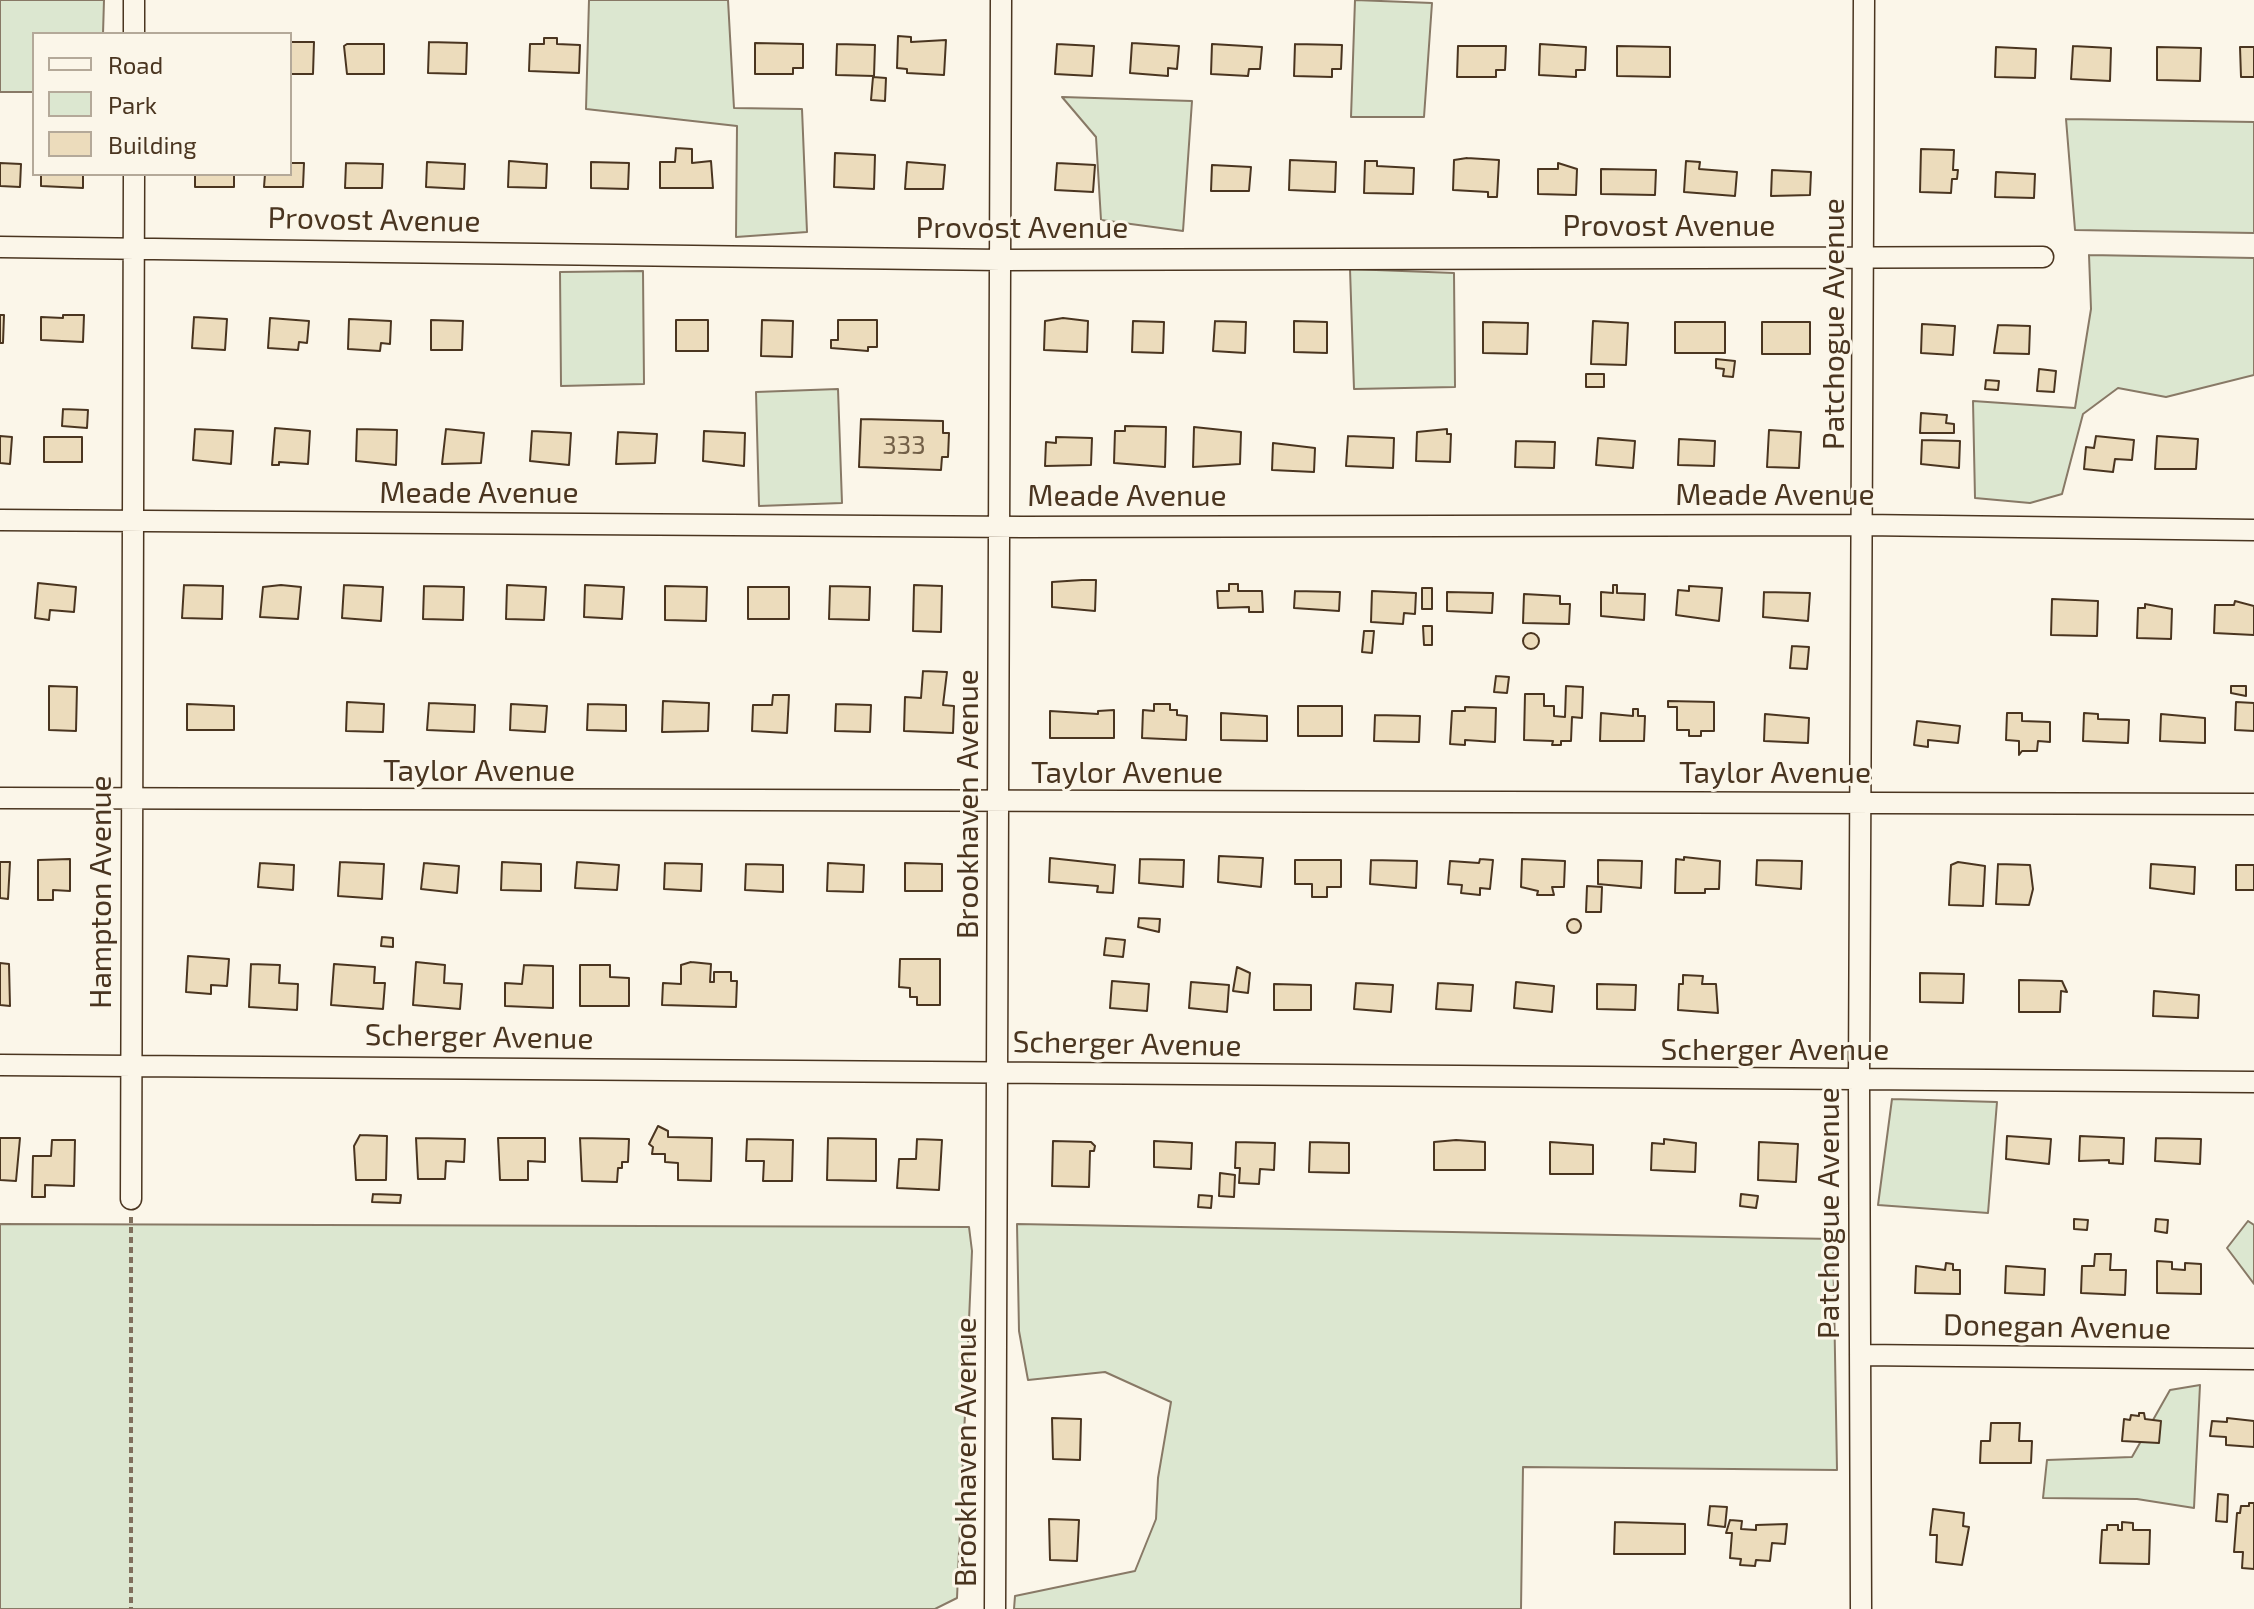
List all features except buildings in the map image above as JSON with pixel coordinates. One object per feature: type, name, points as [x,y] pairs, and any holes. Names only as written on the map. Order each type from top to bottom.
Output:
[{"type":"street","points":[[134,0],[134,32]]},
{"type":"street","name":"Brookhaven Avenue","points":[[995,1609],[1001,0]]},
{"type":"street","name":"Patchogue Avenue","points":[[1861,1609],[1859,1081],[1864,0]]},
{"type":"street","name":"Hampton Avenue","points":[[131,1199],[134,176]]},
{"type":"street","name":"Provost Avenue","points":[[0,247],[134,246],[1001,260],[1865,255],[2043,257]]},
{"type":"street","name":"Meade Avenue","points":[[0,520],[999,527],[1863,525],[2254,530]]},
{"type":"street","name":"Taylor Avenue","points":[[0,798],[2254,804]]},
{"type":"street","name":"Scherger Avenue","points":[[0,1065],[2254,1082]]},
{"type":"street","name":"Donegan Avenue","points":[[1860,1355],[2254,1359]]},
{"type":"path","points":[[131,1199],[131,1609]]},
{"type":"green space","points":[[0,0],[104,0],[103,32],[32,32],[32,92],[0,92]]},
{"type":"green space","points":[[589,0],[728,0],[734,108],[802,109],[807,232],[736,237],[737,126],[586,109]]},
{"type":"green space","points":[[1355,0],[1432,3],[1424,117],[1351,117]]},
{"type":"green space","points":[[1062,97],[1192,101],[1183,231],[1101,220],[1096,137]]},
{"type":"green space","points":[[2066,119],[2254,122],[2254,233],[2075,230]]},
{"type":"green space","points":[[2089,255],[2254,258],[2254,375],[2166,397],[2118,388],[2083,414],[2062,494],[2030,503],[1975,498],[1973,401],[2075,408],[2091,309]]},
{"type":"green space","points":[[1350,269],[1454,273],[1455,387],[1354,389]]},
{"type":"green space","points":[[643,271],[644,384],[561,386],[560,272]]},
{"type":"green space","points":[[838,389],[842,503],[759,506],[756,392]]},
{"type":"green space","points":[[1892,1099],[1997,1102],[1988,1213],[1878,1205]]},
{"type":"green space","points":[[2248,1221],[2254,1225],[2254,1284],[2227,1248]]},
{"type":"green space","points":[[0,1224],[969,1227],[972,1251],[957,1598],[935,1609],[0,1609]]},
{"type":"green space","points":[[1017,1224],[1833,1239],[1837,1470],[1523,1467],[1521,1609],[1014,1609],[1015,1596],[1135,1571],[1156,1519],[1158,1478],[1171,1402],[1105,1372],[1028,1380],[1019,1331]]},
{"type":"green space","points":[[2200,1385],[2194,1508],[2137,1499],[2043,1498],[2047,1460],[2132,1457],[2170,1390]]}]
